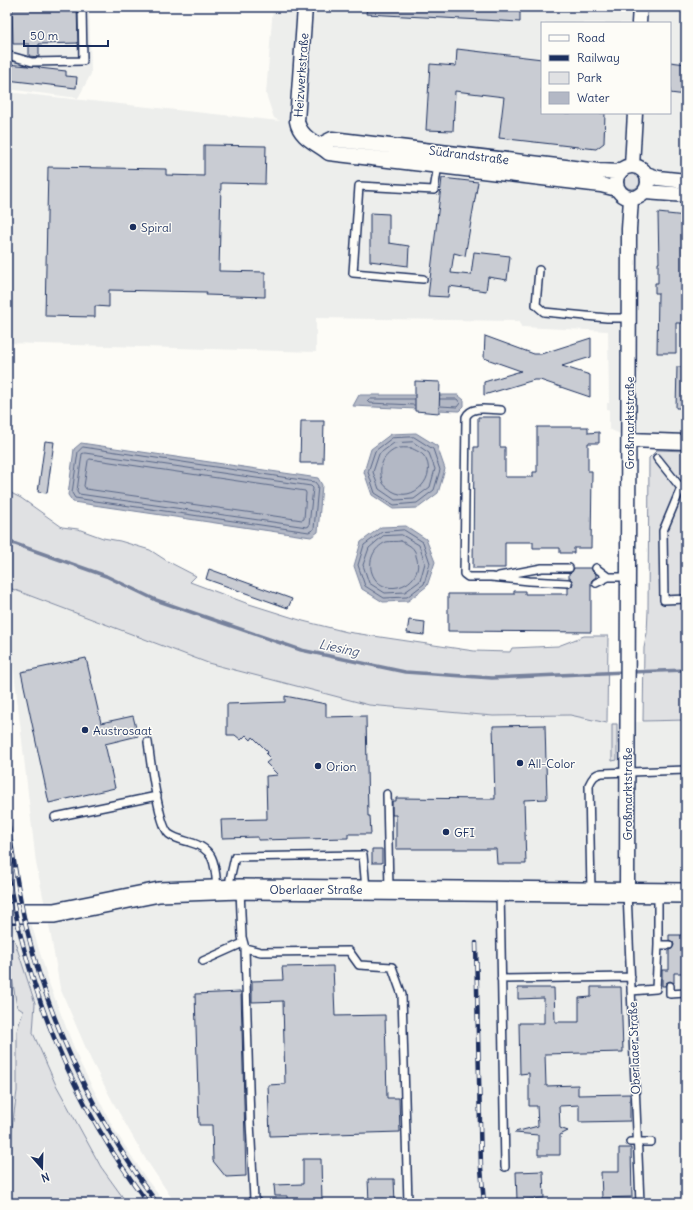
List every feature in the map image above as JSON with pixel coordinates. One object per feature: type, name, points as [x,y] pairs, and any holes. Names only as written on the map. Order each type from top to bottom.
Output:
[{"type":"main road","name":"Oberlaaer Straße","points":[[7,913],[54,913],[159,892],[229,889],[686,893]]},
{"type":"street","name":"Heizwerkstraße","points":[[305,7],[297,113],[298,127],[303,134],[314,142]]},
{"type":"street","points":[[639,22],[640,7]]},
{"type":"street","points":[[617,189],[616,180],[626,169],[635,114]]},
{"type":"street","name":"Südrandstraße","points":[[314,142],[332,139],[599,171],[640,168],[646,174],[658,178],[686,182]]},
{"type":"street","name":"Südrandstraße","points":[[314,142],[330,152],[601,185],[617,189],[622,196],[631,199]]},
{"type":"street","points":[[646,174],[648,183],[646,192]]},
{"type":"street","points":[[631,199],[639,197],[646,192],[686,195]]},
{"type":"street","name":"Großmarktstraße","points":[[627,892],[629,229],[631,199]]},
{"type":"street","points":[[629,440],[686,442]]},
{"type":"lane","points":[[7,55],[32,62],[83,61],[84,39],[82,7]]},
{"type":"lane","points":[[423,279],[353,273],[359,186],[434,190],[438,165]]},
{"type":"lane","points":[[539,270],[536,305],[544,312],[608,318],[629,318]]},
{"type":"lane","points":[[501,410],[475,410],[470,411],[466,417],[464,574],[468,577],[491,577],[568,583]]},
{"type":"lane","points":[[657,458],[684,488],[663,531],[664,600],[686,599]]},
{"type":"lane","points":[[491,577],[542,568],[569,568]]},
{"type":"lane","points":[[596,568],[608,577]]},
{"type":"lane","points":[[596,583],[608,577],[628,578]]},
{"type":"lane","points":[[148,742],[162,821],[168,834],[196,844],[209,853],[229,889],[242,937],[244,946],[254,1199],[258,1203]]},
{"type":"lane","points":[[591,892],[590,785],[595,775],[599,773],[627,771],[686,770]]},
{"type":"lane","points":[[387,794],[389,890]]},
{"type":"lane","points":[[54,817],[157,796]]},
{"type":"lane","points":[[229,889],[235,857],[362,855],[366,890]]},
{"type":"lane","points":[[500,891],[505,1167]]},
{"type":"lane","name":"Oberlaaer Straße","points":[[627,892],[631,977],[634,1142],[640,1203]]},
{"type":"lane","points":[[631,991],[656,989],[658,893]]},
{"type":"lane","points":[[658,944],[669,945]]},
{"type":"lane","points":[[203,961],[244,946],[261,952],[349,951],[359,965],[392,967],[402,995],[408,1203]]},
{"type":"lane","points":[[501,979],[631,977]]},
{"type":"lane","points":[[670,986],[670,994],[686,993]]},
{"type":"lane","points":[[634,1142],[651,1142]]},
{"type":"shaded area","points":[[7,7],[89,7],[91,74],[78,98],[7,89]]},
{"type":"shaded area","points":[[273,7],[686,7],[686,451],[657,450],[609,429],[609,410],[607,409],[607,403],[609,403],[608,331],[521,327],[520,321],[316,318],[316,352],[7,343],[7,92],[280,121],[274,118],[266,94]]},
{"type":"shaded area","points":[[7,587],[208,663],[369,705],[493,716],[570,715],[607,723],[686,720],[686,1203],[175,1203],[145,1158],[114,1104],[91,1060],[60,988],[36,863],[7,610]]},
{"type":"shaded area","points":[[12,923],[31,923],[50,986],[80,1063],[114,1129],[147,1180],[165,1203],[127,1203],[101,1167],[55,1083],[33,1033],[35,1003],[14,939]]},
{"type":"shaded area","points":[[7,949],[17,1007],[23,1011],[17,1031],[17,1091],[7,1165]]},
{"type":"green space","points":[[632,173],[638,175],[640,181],[638,187],[632,189],[626,187],[624,181],[626,175]]},
{"type":"green space","points":[[657,450],[686,451],[686,720],[643,721],[644,648],[647,633],[648,611],[649,458]]},
{"type":"green space","points":[[7,491],[21,498],[62,527],[78,529],[103,538],[120,541],[150,550],[167,561],[196,576],[190,582],[246,603],[303,621],[347,632],[474,651],[510,652],[512,648],[558,646],[584,636],[608,636],[607,723],[570,715],[493,716],[369,705],[208,663],[7,587]]},
{"type":"green space","points":[[612,724],[617,724],[617,760],[612,761]]},
{"type":"green space","points":[[14,939],[35,1003],[33,1033],[55,1083],[101,1167],[127,1203],[7,1203],[7,1165],[17,1091],[17,1031],[23,1011],[17,1007],[7,949],[7,941]]},
{"type":"water","points":[[359,395],[458,395],[464,400],[464,406],[459,411],[353,406]]},
{"type":"water","points":[[416,433],[437,446],[445,469],[438,493],[418,508],[393,509],[372,495],[364,472],[371,449],[391,434]]},
{"type":"water","points":[[81,443],[318,478],[322,485],[318,532],[311,537],[73,502],[68,495],[74,449]]},
{"type":"water","points":[[406,526],[426,539],[435,562],[427,586],[408,601],[383,602],[362,589],[354,566],[361,542],[381,527]]},
{"type":"building","points":[[12,7],[77,7],[78,43],[39,44],[39,57],[29,56],[29,44],[13,44]]},
{"type":"building","points":[[367,7],[520,7],[520,22],[366,14]]},
{"type":"building","points":[[457,49],[541,59],[541,114],[605,114],[604,143],[596,149],[499,138],[504,97],[455,91],[453,131],[426,130],[430,64],[456,66]]},
{"type":"building","points":[[671,62],[686,64],[686,95],[671,93]]},
{"type":"building","points":[[7,64],[66,71],[66,76],[77,77],[76,88],[7,80]]},
{"type":"building","name":"Spiral","points":[[204,145],[266,146],[265,184],[221,183],[219,271],[265,272],[265,297],[206,295],[207,292],[109,290],[109,307],[95,306],[95,317],[45,316],[48,167],[166,169],[166,175],[204,176]]},
{"type":"building","points":[[442,178],[478,182],[465,256],[454,253],[451,273],[471,275],[474,252],[510,256],[507,280],[488,277],[486,291],[449,286],[448,297],[428,296]]},
{"type":"building","points":[[370,213],[389,214],[389,243],[409,246],[408,266],[370,261]]},
{"type":"building","points":[[658,213],[686,216],[686,314],[684,314],[684,323],[676,323],[676,353],[657,353],[658,293],[655,293],[655,283],[658,283],[659,263]]},
{"type":"building","points":[[485,336],[534,354],[541,354],[591,338],[591,357],[562,366],[590,375],[590,397],[540,380],[534,380],[484,395],[484,382],[521,371],[484,358]]},
{"type":"building","points":[[677,367],[686,367],[686,408],[676,408]]},
{"type":"building","points":[[415,381],[440,382],[439,413],[415,411]]},
{"type":"building","points":[[478,417],[500,417],[500,447],[505,447],[505,477],[533,477],[533,472],[537,472],[537,427],[588,427],[588,433],[599,432],[599,443],[588,443],[588,471],[592,471],[591,548],[574,548],[574,553],[560,553],[560,548],[533,548],[533,542],[505,542],[505,568],[473,568],[474,447],[478,447]]},
{"type":"building","points":[[301,421],[324,421],[323,463],[300,463]]},
{"type":"building","points":[[45,441],[54,442],[47,493],[38,492]]},
{"type":"building","points":[[574,568],[591,568],[596,574],[596,577],[591,582],[591,632],[448,631],[448,594],[514,594],[514,591],[525,591],[525,594],[568,594],[568,588],[572,586],[573,583],[569,578],[569,573],[572,572]]},
{"type":"building","points":[[209,569],[292,599],[288,608],[206,579]]},
{"type":"building","points":[[409,620],[425,622],[424,635],[407,633]]},
{"type":"building","name":"Austrosaat","points":[[86,658],[101,723],[133,716],[138,736],[105,744],[115,788],[49,803],[21,672]]},
{"type":"building","name":"Orion","points":[[285,696],[326,704],[326,717],[366,716],[368,816],[370,816],[371,834],[348,834],[348,838],[258,840],[258,837],[222,838],[221,820],[267,819],[266,776],[278,775],[266,763],[271,759],[266,754],[268,752],[253,737],[251,740],[246,735],[241,740],[235,735],[227,735],[227,704],[285,702]]},
{"type":"building","points":[[545,725],[547,799],[524,800],[526,864],[497,864],[496,849],[396,849],[396,815],[392,815],[392,801],[396,801],[396,798],[495,799],[493,726]]},
{"type":"building","points":[[372,849],[382,849],[382,863],[372,863]]},
{"type":"building","points":[[669,935],[686,935],[686,973],[674,973],[674,983],[670,981],[666,983],[665,986],[662,986],[662,970],[669,970],[669,950],[672,949],[674,945],[673,942],[669,940]]},
{"type":"building","points":[[333,966],[335,1016],[385,1015],[387,1098],[399,1098],[400,1132],[270,1136],[268,1085],[285,1084],[283,1001],[252,1002],[252,981],[283,980],[282,967]]},
{"type":"building","points":[[591,987],[621,987],[623,1052],[545,1054],[546,1086],[578,1085],[578,1095],[630,1094],[630,1121],[579,1122],[579,1105],[559,1106],[560,1128],[568,1131],[560,1135],[560,1155],[538,1155],[538,1135],[515,1133],[538,1126],[537,1106],[529,1106],[529,1073],[520,1074],[519,1023],[544,1023],[544,998],[518,999],[518,988],[554,988],[555,1022],[579,1022],[579,998],[591,997]]},
{"type":"building","points":[[241,992],[246,1176],[226,1177],[213,1161],[212,1125],[199,1125],[195,994]]},
{"type":"building","points":[[619,1148],[631,1148],[632,1197],[602,1198],[601,1172],[619,1172]]},
{"type":"building","points":[[303,1159],[321,1159],[322,1203],[287,1203],[287,1196],[275,1196],[274,1185],[303,1184]]},
{"type":"building","points":[[543,1171],[544,1198],[517,1200],[516,1172]]},
{"type":"building","points":[[368,1179],[394,1179],[395,1203],[369,1203]]},
{"type":"waterway","name":"Liesing","points":[[7,541],[106,576],[156,600],[301,650],[405,672],[492,678],[625,672]]},
{"type":"waterway","name":"Liesing","points":[[631,672],[686,670]]},
{"type":"railway","points":[[7,814],[17,882],[25,922],[35,960],[61,1034],[94,1104],[114,1138],[157,1203]]},
{"type":"railway","points":[[7,867],[15,912],[26,956],[56,1044],[97,1126],[121,1166],[148,1203]]},
{"type":"railway","points":[[476,943],[481,1168],[484,1203]]},
{"type":"place","name":"Spiral","points":[[133,227]]},
{"type":"place","name":"Austrosaat","points":[[85,730]]},
{"type":"place","name":"All-Color","points":[[520,763]]},
{"type":"place","name":"Orion","points":[[318,766]]},
{"type":"place","name":"GFI","points":[[446,832]]}]
